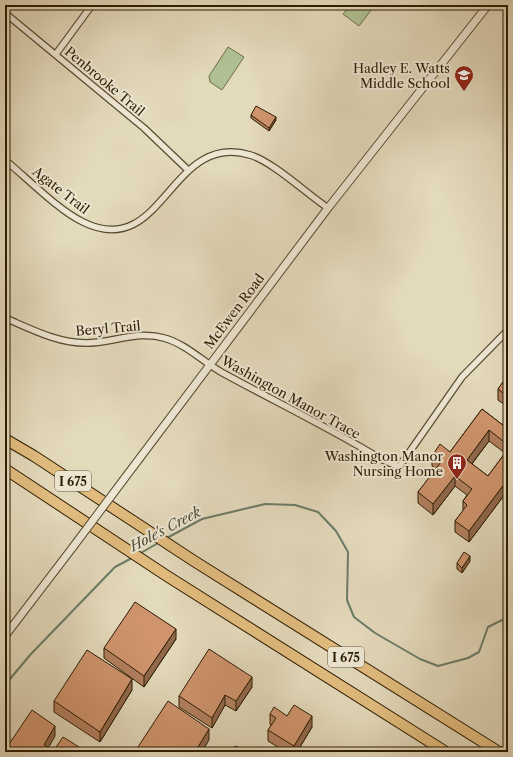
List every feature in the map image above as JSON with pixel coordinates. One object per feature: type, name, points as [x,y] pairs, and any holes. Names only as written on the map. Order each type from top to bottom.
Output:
[{"type":"highway","name":"I 675","points":[[5,439],[40,460],[194,561],[498,752]]},
{"type":"highway","name":"I 675","points":[[5,469],[167,576],[446,752]]},
{"type":"street","points":[[56,54],[92,5]]},
{"type":"street","name":"McEwen Road","points":[[5,636],[328,208],[488,5]]},
{"type":"street","name":"Penbrooke Trail","points":[[5,13],[144,128],[188,170]]},
{"type":"street","name":"Agate Trail","points":[[5,160],[75,218],[93,226],[109,229],[126,227],[143,219],[162,201],[188,170],[202,159],[220,153],[239,152],[252,155],[268,164],[328,208]]},
{"type":"street","name":"Beryl Trail","points":[[5,318],[50,337],[74,342],[99,342],[145,335],[164,338],[185,347],[209,364]]},
{"type":"street","name":"Washington Manor Trace","points":[[209,364],[399,467],[462,377],[508,330]]},
{"type":"green space","points":[[351,5],[375,5],[359,26],[343,14]]},
{"type":"green space","points":[[228,47],[244,57],[222,90],[210,82],[209,76]]},
{"type":"building","points":[[256,106],[276,117],[269,128],[251,115]]},
{"type":"building","points":[[508,375],[508,397],[498,389]]},
{"type":"building","name":"Washington Manor Nursing Home","points":[[482,409],[508,429],[508,445],[489,430],[467,460],[488,476],[508,449],[508,479],[469,531],[455,521],[467,505],[463,501],[472,489],[455,476],[433,504],[418,492],[441,462],[432,456],[440,444],[450,452]]},
{"type":"building","points":[[464,552],[470,556],[462,568],[457,563]]},
{"type":"building","points":[[135,602],[176,629],[144,676],[104,648]]},
{"type":"building","points":[[209,649],[252,677],[236,701],[225,695],[212,718],[179,696]]},
{"type":"building","points":[[87,650],[132,679],[100,732],[54,701]]},
{"type":"building","points":[[168,701],[209,729],[195,752],[139,752],[136,750]]},
{"type":"building","points":[[294,705],[312,716],[294,746],[268,730],[276,718],[270,714],[274,707],[287,716]]},
{"type":"building","points":[[32,710],[55,726],[44,745],[54,750],[63,737],[87,752],[5,752]]},
{"type":"waterway","name":"Hole's Creek","points":[[165,539],[202,519],[265,504],[295,505],[318,512],[336,531],[348,552],[347,600],[354,617],[375,633],[420,659],[438,666],[468,658],[479,652],[488,627],[508,617]]},
{"type":"waterway","name":"Hole's Creek","points":[[139,554],[160,542]]},
{"type":"waterway","name":"Hole's Creek","points":[[5,685],[30,655],[115,567],[132,558]]},
{"type":"place","name":"Hadley E. Watts Middle School","points":[[464,92]]},
{"type":"place","name":"Washington Manor Nursing Home","points":[[457,480]]}]
